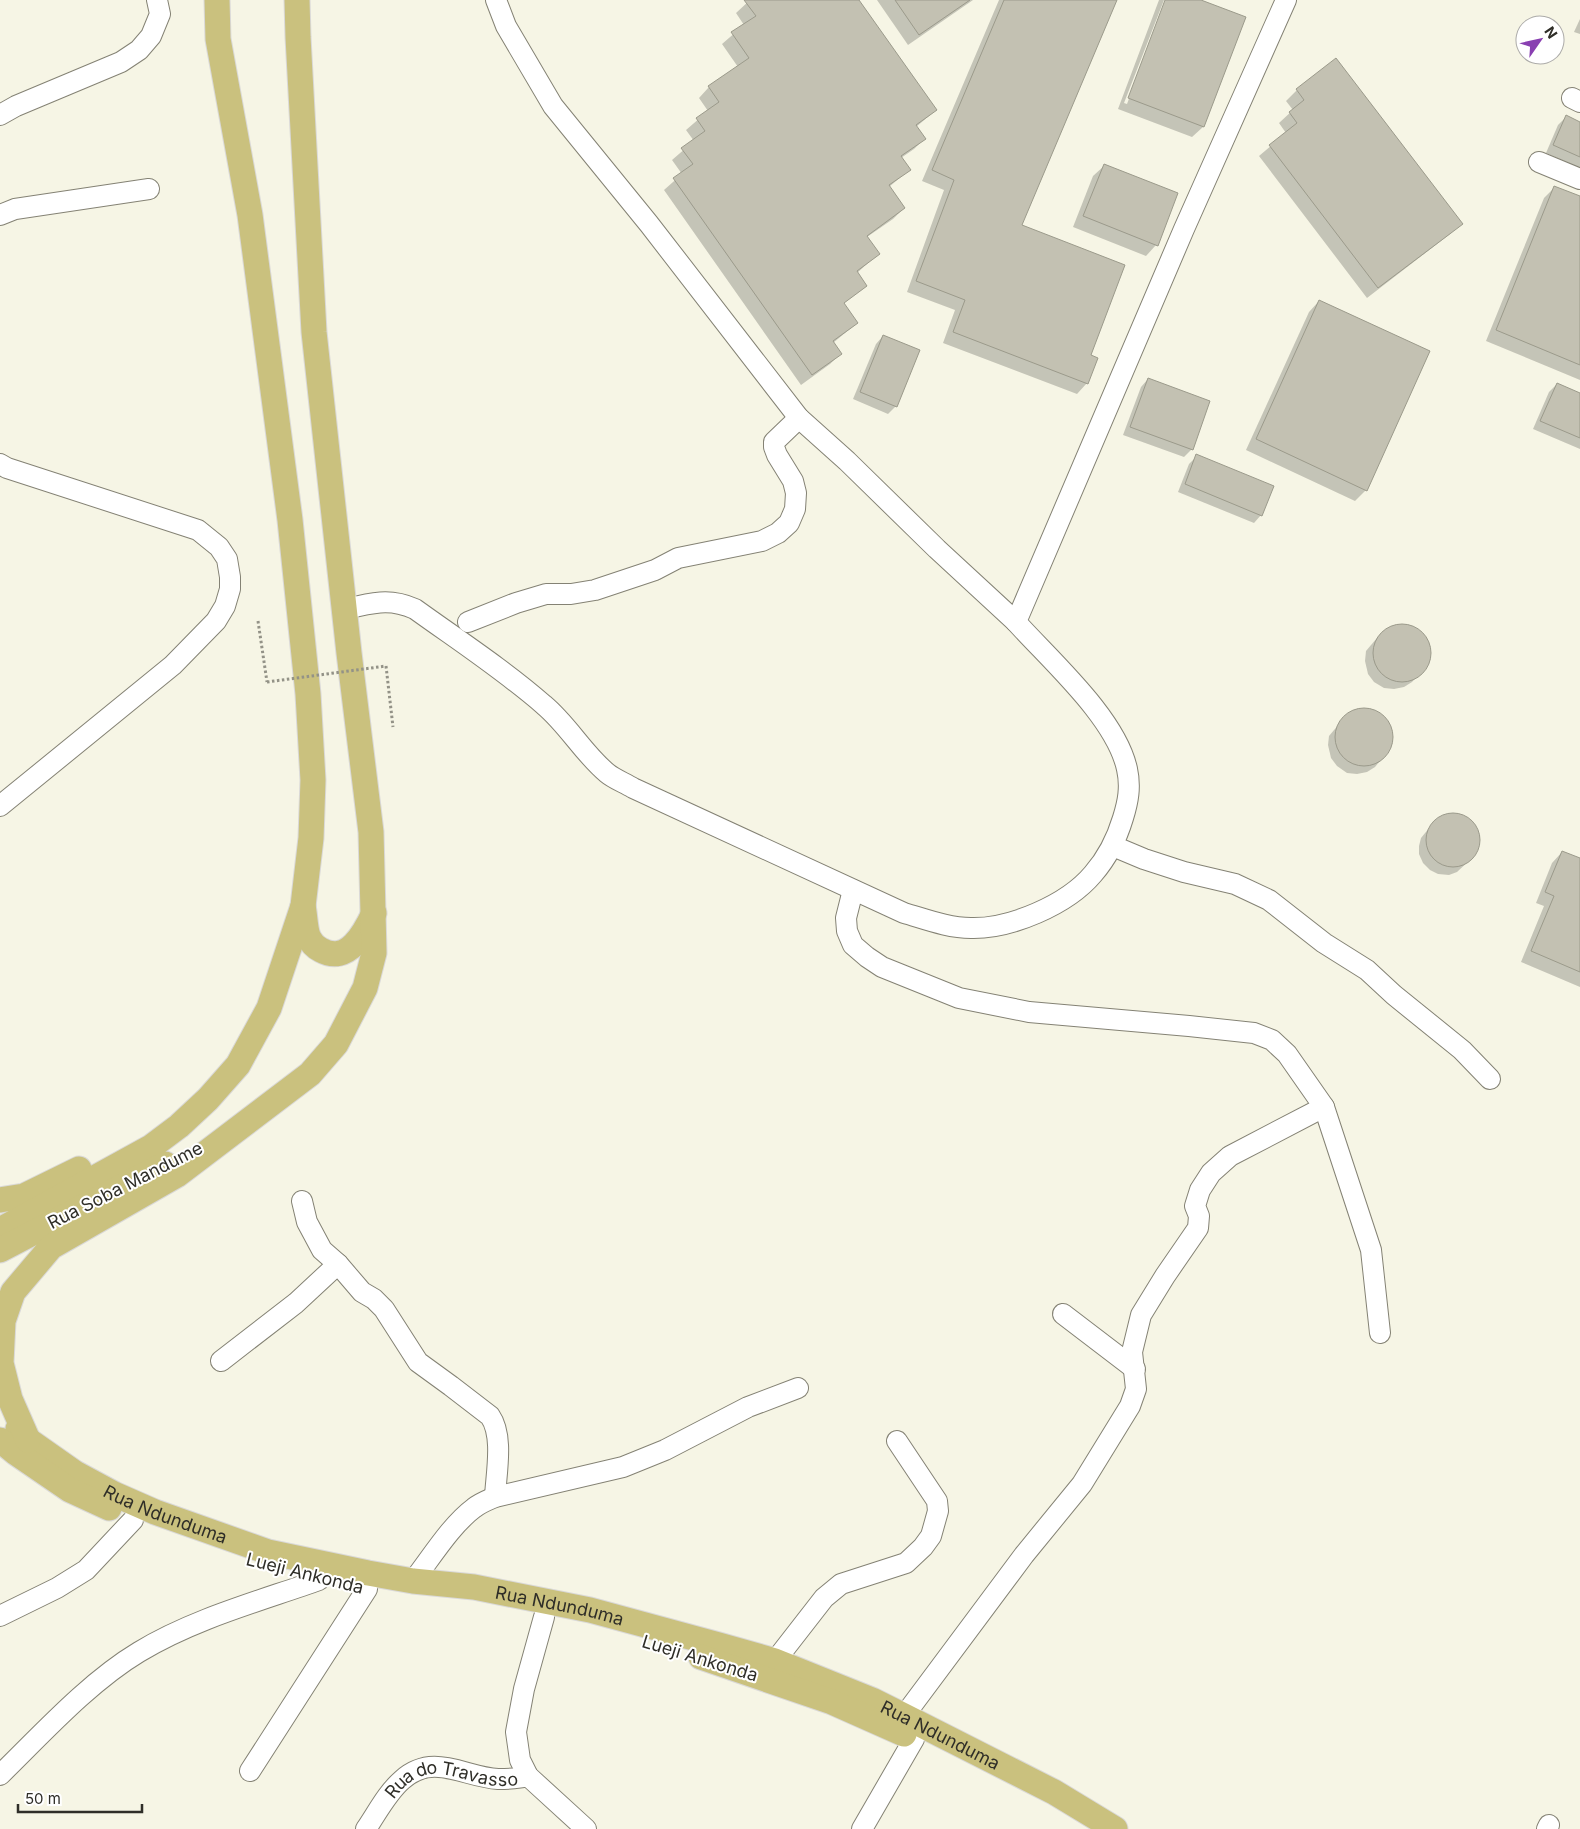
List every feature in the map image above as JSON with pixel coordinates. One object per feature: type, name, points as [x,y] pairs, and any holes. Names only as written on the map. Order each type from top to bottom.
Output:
[{"type":"main road","points":[[0,1230],[151,1147],[179,1126],[208,1099],[238,1065],[259,1029],[269,1008],[303,906],[311,838],[313,780],[308,694],[290,520],[250,215],[218,39],[217,0]]},
{"type":"main road","points":[[218,39],[237,0]]},
{"type":"main road","points":[[280,0],[298,37]]},
{"type":"main road","points":[[15,1444],[10,1399],[1,1362],[4,1321],[13,1292],[51,1247],[176,1175],[310,1074],[336,1044],[365,988],[374,953],[371,832],[314,332],[297,0]]},
{"type":"main road","points":[[303,906],[308,936],[315,947],[326,953],[346,951],[353,946],[366,930],[374,913]]},
{"type":"main road","points":[[0,1200],[24,1196],[104,1156],[146,1131],[173,1110],[220,1065],[243,1035],[294,934]]},
{"type":"main road","name":"Rua Soba Mandume","points":[[0,1250],[250,1121]]},
{"type":"main road","name":"Rua Ndunduma","points":[[0,1411],[15,1444],[114,1494],[155,1512],[268,1552],[368,1573],[413,1581],[474,1587],[590,1610],[719,1644],[775,1662],[872,1700],[1054,1792],[1115,1829]]},
{"type":"main road","name":"Lueji Ankonda","points":[[15,1444],[70,1490],[133,1520],[191,1542],[319,1580],[581,1623],[670,1646],[758,1675],[832,1702],[914,1739],[995,1778],[1082,1829]]},
{"type":"street","points":[[0,114],[120,62],[140,50],[151,36],[160,14],[158,0]]},
{"type":"street","points":[[344,608],[385,602],[400,603],[414,609],[507,675],[544,705],[564,723],[591,757],[608,774],[633,788],[904,913],[942,924],[970,928],[995,926],[1023,919],[1072,892],[1092,875],[1112,846],[1130,798],[1127,769],[1118,744],[1092,704],[1016,622],[937,549],[847,461],[799,418],[649,224],[553,106],[506,26],[496,0]]},
{"type":"street","points":[[1016,622],[1184,229],[1286,0]]},
{"type":"street","points":[[1539,162],[1580,179]]},
{"type":"street","points":[[0,215],[15,210],[149,189]]},
{"type":"street","points":[[468,622],[516,603],[546,594],[571,594],[595,590],[655,570],[678,558],[762,541],[778,533],[789,522],[795,509],[796,493],[793,480],[777,455],[774,442],[799,418]]},
{"type":"street","points":[[0,464],[198,530],[219,547],[227,560],[230,589],[225,606],[216,621],[173,665],[0,806]]},
{"type":"street","points":[[1112,846],[1144,860],[1235,884],[1269,900],[1324,943],[1367,970],[1394,995],[1462,1050],[1490,1079]]},
{"type":"street","points":[[853,890],[846,918],[847,930],[854,945],[882,967],[960,998],[1001,1008],[1029,1012],[1254,1033],[1272,1040],[1287,1054],[1324,1107],[1371,1250],[1380,1333]]},
{"type":"street","points":[[904,1716],[1024,1555],[1082,1484],[1130,1406],[1136,1389],[1132,1352],[1141,1315],[1198,1228],[1199,1216],[1195,1206],[1200,1190],[1211,1173],[1230,1156],[1324,1107]]},
{"type":"street","points":[[302,1201],[307,1222],[322,1250],[338,1264],[362,1292],[374,1299],[384,1309],[418,1362],[452,1386],[490,1416],[494,1422],[498,1444],[495,1497]]},
{"type":"street","points":[[221,1361],[296,1303],[338,1264]]},
{"type":"street","points":[[1063,1314],[1135,1369]]},
{"type":"street","points":[[413,1581],[454,1527],[473,1508],[495,1497],[623,1467],[665,1450],[748,1407],[798,1388]]},
{"type":"street","points":[[775,1662],[824,1598],[841,1584],[906,1563],[923,1547],[931,1536],[938,1511],[937,1500],[897,1441]]},
{"type":"street","points":[[0,1616],[57,1588],[86,1570],[133,1520]]},
{"type":"street","points":[[0,1775],[97,1683],[139,1652],[184,1628],[319,1580]]},
{"type":"street","points":[[250,1771],[367,1589]]},
{"type":"street","points":[[544,1617],[524,1689],[516,1732],[520,1760],[528,1776],[586,1829]]},
{"type":"street","points":[[862,1829],[914,1739]]},
{"type":"street","name":"Rua do Travasso","points":[[366,1829],[387,1798],[403,1779],[417,1771],[432,1766],[450,1767],[497,1779],[528,1776]]},
{"type":"path","points":[[258,621],[267,682],[386,666],[394,727]]},
{"type":"building","points":[[744,0],[859,0],[937,110],[916,125],[926,139],[901,156],[911,170],[889,185],[905,208],[867,236],[880,254],[857,271],[867,286],[844,303],[858,323],[833,341],[842,354],[812,375],[673,178],[693,164],[681,148],[705,131],[696,118],[719,102],[708,86],[749,58],[731,32],[756,16]]},
{"type":"building","points":[[895,0],[970,0],[919,35]]},
{"type":"building","points":[[1004,0],[1117,0],[1022,225],[1125,265],[1091,355],[1098,358],[1088,384],[953,332],[965,300],[916,281],[954,180],[932,170]]},
{"type":"building","points":[[1165,0],[1201,0],[1246,17],[1204,127],[1128,98]]},
{"type":"building","points":[[1336,58],[1463,224],[1378,288],[1269,145],[1297,123],[1289,112],[1304,100],[1296,89]]},
{"type":"building","points":[[1566,115],[1580,122],[1580,157],[1553,145]]},
{"type":"building","points":[[1104,164],[1178,193],[1158,246],[1083,216]]},
{"type":"building","points":[[1554,186],[1580,196],[1580,365],[1496,330]]},
{"type":"building","points":[[1319,300],[1430,351],[1367,491],[1256,439]]},
{"type":"building","points":[[883,335],[920,350],[897,407],[860,392]]},
{"type":"building","points":[[1148,378],[1210,401],[1193,450],[1130,427]]},
{"type":"building","points":[[1557,383],[1580,393],[1580,438],[1540,421]]},
{"type":"building","points":[[1196,454],[1274,486],[1262,516],[1185,484]]},
{"type":"building","points":[[1396,624],[1408,624],[1423,632],[1431,647],[1431,659],[1423,674],[1408,682],[1396,682],[1381,674],[1373,659],[1373,647],[1381,632]]},
{"type":"building","points":[[1358,708],[1370,708],[1385,716],[1393,731],[1393,743],[1385,758],[1370,766],[1358,766],[1343,758],[1335,743],[1335,731],[1343,716]]},
{"type":"building","points":[[1453,813],[1463,815],[1472,821],[1478,830],[1480,840],[1478,850],[1472,859],[1463,865],[1453,867],[1443,865],[1434,859],[1428,850],[1426,840],[1428,830],[1434,821],[1443,815]]},
{"type":"building","points":[[1562,851],[1580,858],[1580,972],[1531,951],[1554,896],[1545,892]]}]
